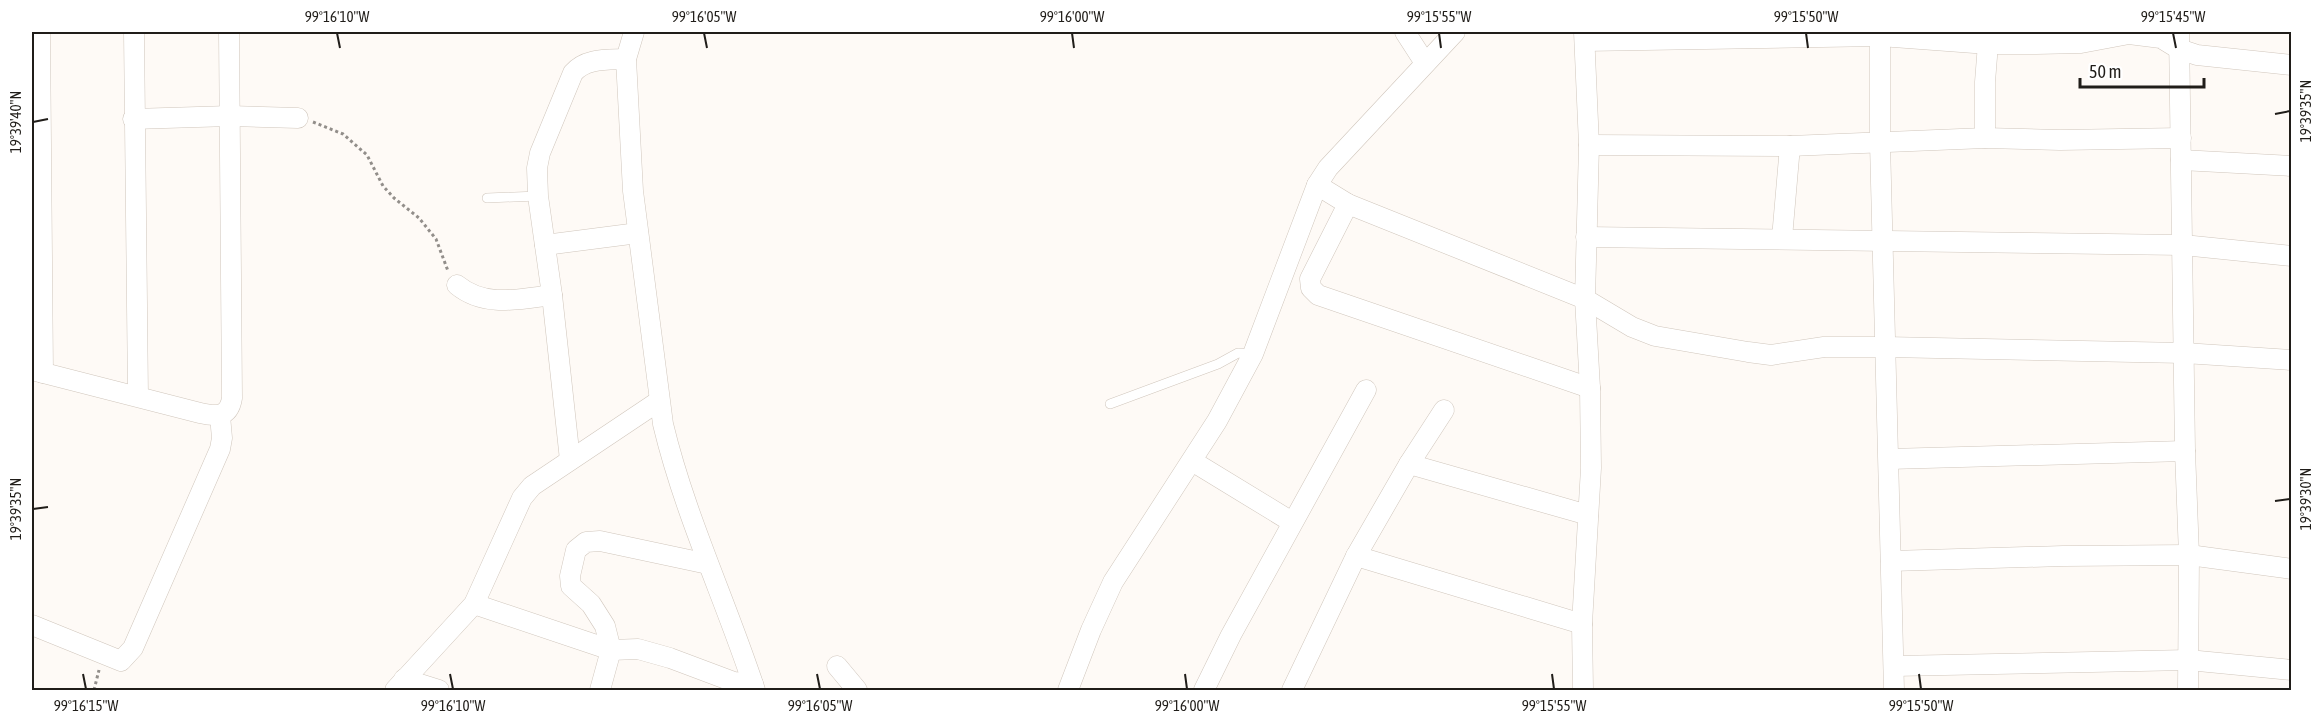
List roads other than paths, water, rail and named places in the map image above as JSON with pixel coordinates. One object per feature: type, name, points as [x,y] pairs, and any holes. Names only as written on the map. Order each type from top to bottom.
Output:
[{"type":"street","points":[[40,32],[37,372],[220,416],[228,410],[232,398],[229,32]]},
{"type":"street","points":[[134,32],[138,396]]},
{"type":"street","points":[[634,32],[626,59],[633,191],[660,401],[670,453],[754,687]]},
{"type":"street","points":[[1405,32],[1425,63]]},
{"type":"street","points":[[1068,690],[1090,630],[1113,582],[1217,422],[1253,354],[1317,185],[1328,168],[1455,32]]},
{"type":"street","points":[[1880,34],[1880,143],[1894,690]]},
{"type":"street","points":[[1583,690],[1582,624],[1591,468],[1590,388],[1585,299],[1589,145],[1585,36],[1880,34],[1988,44],[2081,43],[2129,34],[2179,40],[2219,58],[2292,65]]},
{"type":"street","points":[[2179,40],[2185,451],[2189,555],[2188,690]]},
{"type":"street","points":[[1985,138],[1988,44]]},
{"type":"street","points":[[570,460],[552,295],[538,196],[537,168],[540,153],[573,73],[580,64],[598,60],[626,59]]},
{"type":"street","points":[[134,119],[230,116],[298,118]]},
{"type":"street","points":[[1589,145],[1790,146],[1985,138],[2107,140],[2181,138]]},
{"type":"street","points":[[1782,238],[1790,146]]},
{"type":"street","points":[[2181,160],[2292,166]]},
{"type":"street","points":[[1317,185],[1348,204],[1585,299],[1632,327],[1655,336],[1771,355],[1824,347],[1886,347],[2184,353],[2292,360]]},
{"type":"street","points":[[1348,204],[1310,279],[1311,288],[1318,295],[1590,388]]},
{"type":"street","points":[[545,245],[638,233]]},
{"type":"street","points":[[1586,237],[1883,239],[2183,245],[2292,256]]},
{"type":"street","points":[[458,285],[468,294],[483,299],[502,300],[552,295]]},
{"type":"street","points":[[1204,690],[1231,634],[1366,390]]},
{"type":"street","points":[[400,685],[474,604],[522,498],[532,486],[660,401]]},
{"type":"street","points":[[1292,690],[1356,556],[1409,464],[1444,410]]},
{"type":"street","points":[[32,625],[121,661],[133,648],[220,449],[222,438],[220,416]]},
{"type":"street","points":[[1889,459],[2185,451]]},
{"type":"street","points":[[1192,460],[1292,522]]},
{"type":"street","points":[[1409,464],[1588,515]]},
{"type":"street","points":[[600,690],[611,650],[605,626],[599,614],[572,586],[571,568],[576,550],[586,542],[600,541],[708,564]]},
{"type":"street","points":[[1891,561],[2189,555],[2292,569]]},
{"type":"street","points":[[1356,556],[1582,624]]},
{"type":"street","points":[[474,604],[611,650],[638,649],[754,687]]},
{"type":"street","points":[[1894,666],[2188,660],[2292,670]]},
{"type":"street","points":[[837,666],[857,690]]},
{"type":"street","points":[[400,685],[439,690]]},
{"type":"lane","points":[[487,198],[538,196]]},
{"type":"lane","points":[[1110,404],[1218,364],[1238,353],[1253,354]]}]
